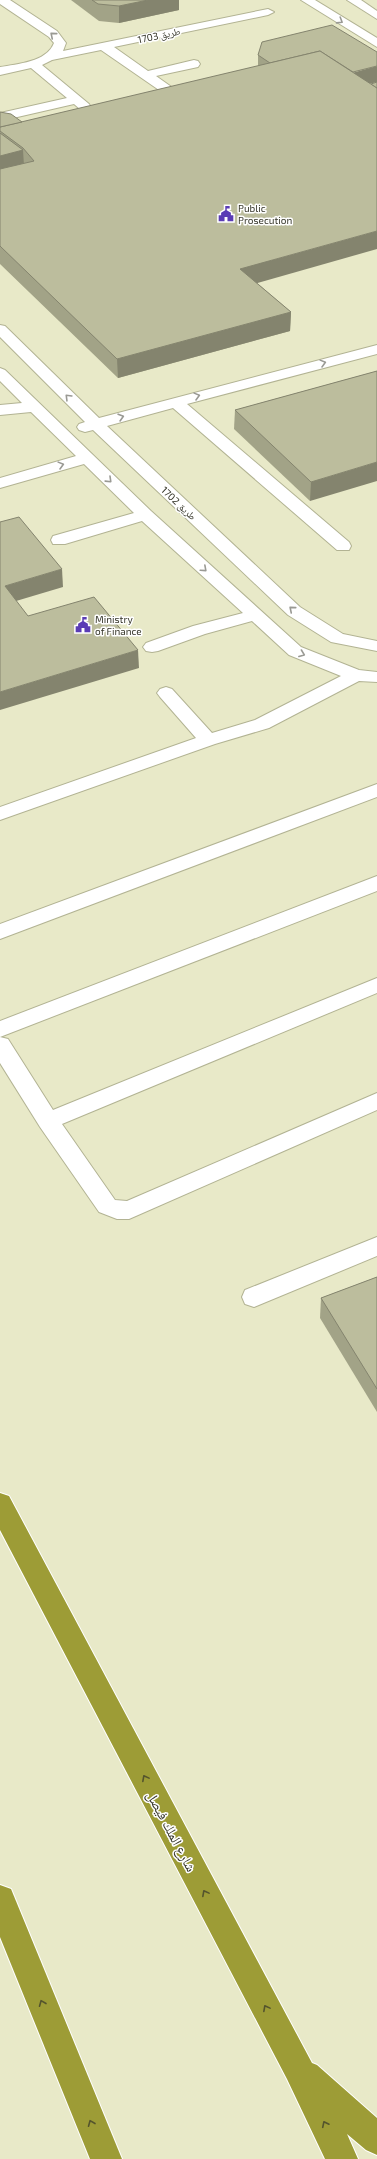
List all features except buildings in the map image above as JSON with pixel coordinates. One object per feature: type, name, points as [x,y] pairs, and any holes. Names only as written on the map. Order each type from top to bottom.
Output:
[{"type":"highway","name":"شارع الملك فيصل","points":[[0,1504],[298,2068],[342,2159]]},
{"type":"highway","points":[[0,1900],[106,2159]]},
{"type":"highway","points":[[298,2068],[377,2139]]},
{"type":"street","points":[[2,0],[58,39],[59,48],[50,57]]},
{"type":"street","points":[[307,0],[377,43]]},
{"type":"street","points":[[352,0],[377,16]]},
{"type":"street","name":"طريق 1703","points":[[0,71],[50,57],[105,47],[268,12]]},
{"type":"street","points":[[105,47],[176,96]]},
{"type":"street","points":[[33,63],[89,110]]},
{"type":"street","points":[[145,74],[194,64]]},
{"type":"street","points":[[0,117],[76,100]]},
{"type":"street","name":"طريق 1702","points":[[0,330],[96,424],[294,611],[337,638],[377,646]]},
{"type":"street","points":[[61,434],[175,402],[377,349]]},
{"type":"street","points":[[0,373],[33,407],[145,515],[296,652],[356,675],[377,677]]},
{"type":"street","points":[[175,402],[343,546]]},
{"type":"street","points":[[0,410],[33,407]]},
{"type":"street","points":[[0,469],[81,453]]},
{"type":"street","points":[[0,484],[81,453]]},
{"type":"street","points":[[59,540],[145,515]]},
{"type":"street","points":[[152,647],[199,630],[254,615]]},
{"type":"street","points":[[0,814],[208,740],[262,724],[356,675]]},
{"type":"street","points":[[166,693],[208,740]]},
{"type":"street","points":[[0,932],[377,790]]},
{"type":"street","points":[[0,1029],[377,883]]},
{"type":"street","points":[[48,1121],[377,985]]},
{"type":"street","points":[[0,1045],[48,1121],[107,1206],[117,1210],[129,1210],[377,1101]]},
{"type":"street","points":[[254,1297],[377,1246]]},
{"type":"place","name":"Public Prosecution","points":[[226,214]]},
{"type":"place","name":"Ministry of Finance","points":[[83,625]]}]
